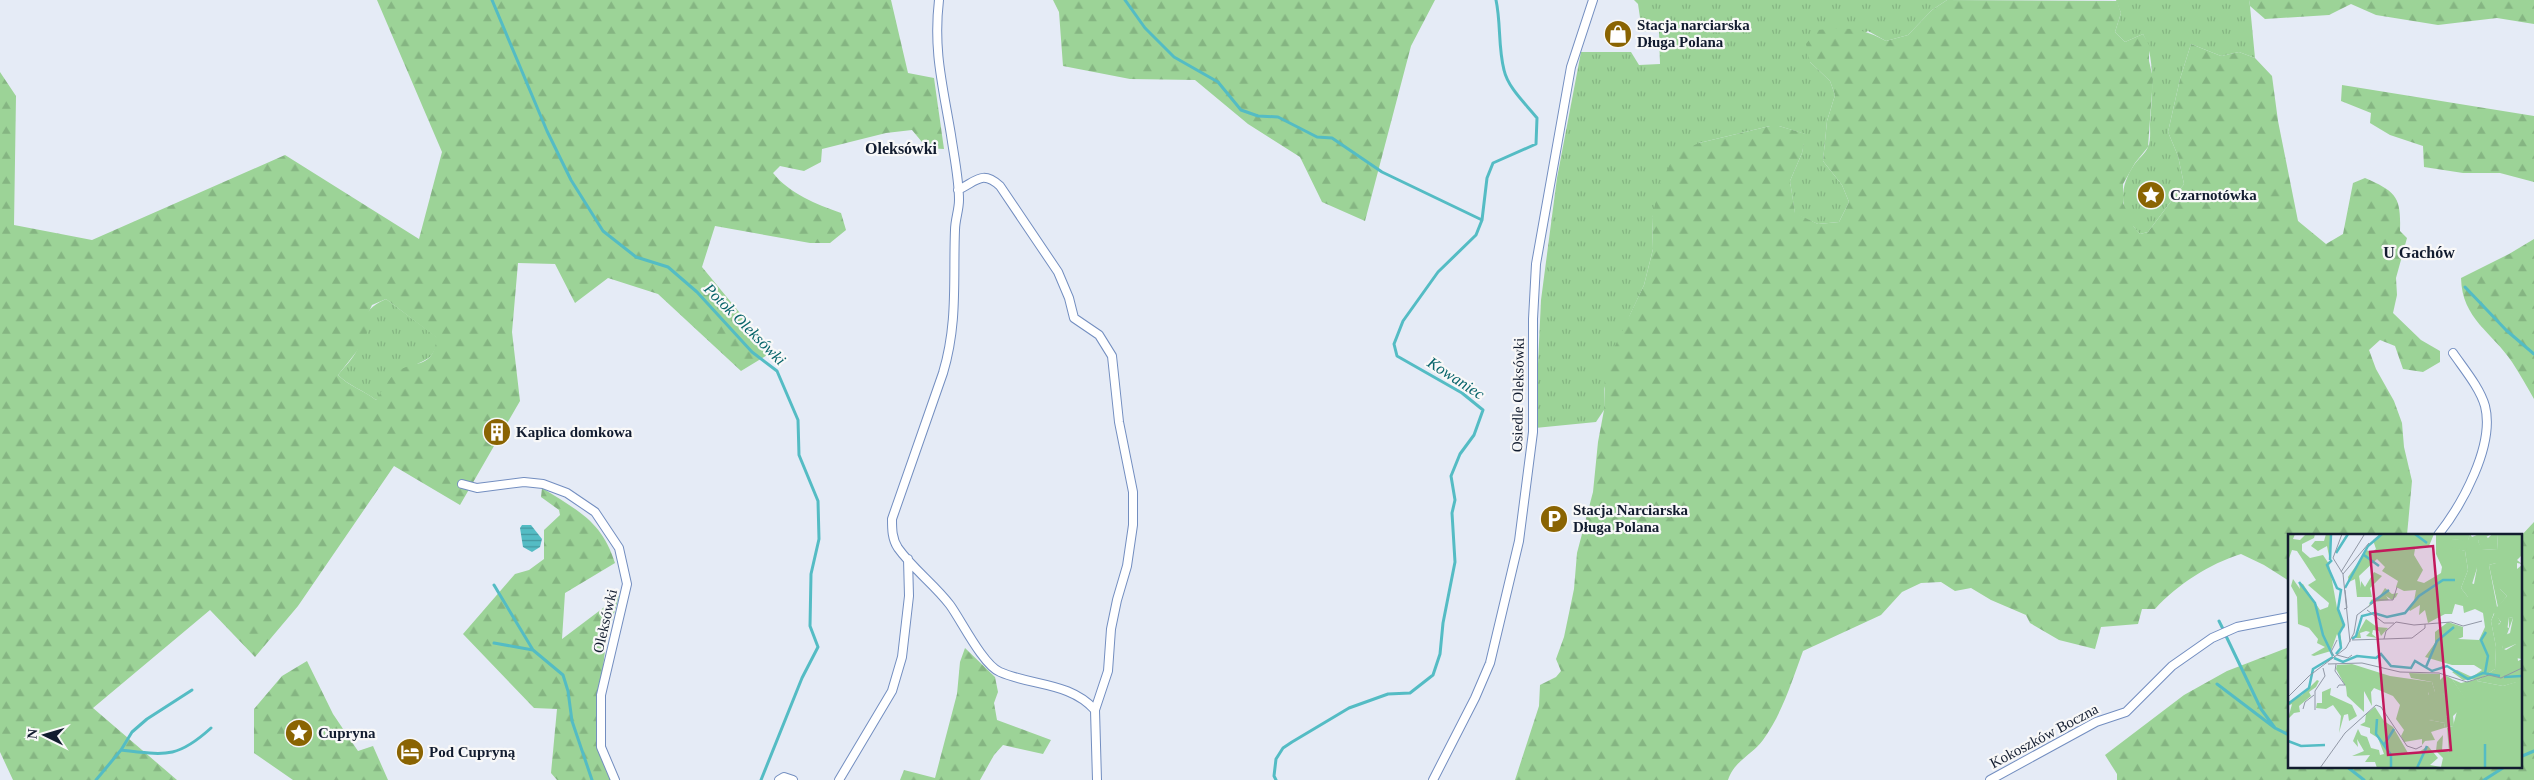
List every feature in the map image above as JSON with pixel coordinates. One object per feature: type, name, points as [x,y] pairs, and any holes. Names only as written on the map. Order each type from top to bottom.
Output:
[{"type":"street","points":[[939,0],[936,32],[939,72],[951,136],[959,200],[955,228],[956,292],[950,350],[892,519],[892,535],[898,548],[950,605],[973,642],[998,672],[1066,690],[1087,701],[1095,710]]},
{"type":"street","name":"Osiedle Oleksówki","points":[[1434,780],[1476,698],[1490,663],[1519,541],[1533,432],[1533,319],[1536,264],[1571,67],[1593,0]]},
{"type":"street","points":[[958,190],[983,177],[990,177],[1000,186],[1058,272],[1074,318],[1099,335],[1112,356],[1119,422],[1133,492],[1133,525],[1127,566],[1113,619],[1108,671],[1095,710],[1096,780]]},
{"type":"street","points":[[2439,534],[2449,521],[2474,474],[2486,426],[2484,403],[2453,353]]},
{"type":"street","name":"Oleksówki","points":[[462,484],[477,488],[524,482],[543,484],[567,493],[595,512],[619,548],[627,584],[601,695],[601,747],[615,780]]},
{"type":"street","points":[[839,780],[892,691],[903,650],[909,596],[908,559]]},
{"type":"street","name":"Kokoszków Boczna","points":[[1990,780],[2096,722],[2126,712],[2172,666],[2212,638],[2237,628],[2288,617]]},
{"type":"street","points":[[780,780],[784,777],[793,780]]},
{"type":"green space","points":[[377,0],[891,0],[908,73],[934,78],[944,149],[927,148],[912,130],[886,133],[822,149],[821,162],[804,171],[780,166],[773,173],[787,187],[813,202],[841,213],[846,230],[830,243],[810,243],[715,226],[702,267],[772,352],[741,371],[658,294],[608,278],[575,303],[555,264],[518,263],[512,332],[520,401],[460,505],[394,466],[298,606],[255,657],[210,610],[93,708],[177,780],[13,780],[0,752],[0,72],[16,96],[14,225],[92,240],[285,155],[419,239],[442,152]],"holes":[[[386,299],[437,338],[431,355],[423,362],[398,371],[389,380],[376,400],[338,375],[357,351],[370,326],[365,320],[372,305]]]},
{"type":"green space","points":[[1053,0],[1435,0],[1411,46],[1365,221],[1322,202],[1300,157],[1248,124],[1195,80],[1130,79],[1063,66],[1059,12]]},
{"type":"green space","points":[[1634,0],[1947,0],[1932,10],[1908,35],[1886,41],[1868,31],[1810,62],[1830,81],[1835,95],[1827,121],[1823,161],[1842,185],[1849,202],[1839,222],[1818,224],[1795,214],[1790,181],[1802,153],[1805,134],[1779,126],[1770,126],[1699,143],[1652,217],[1653,249],[1644,285],[1630,315],[1604,389],[1604,410],[1596,422],[1535,428],[1541,300],[1557,178],[1581,52],[1631,52],[1639,65],[1660,64],[1659,32],[1642,31],[1638,4]]},
{"type":"green space","points":[[1947,0],[2117,1],[2121,13],[2115,32],[2125,42],[2143,34],[2149,45],[2149,61],[2153,78],[2148,147],[2135,163],[2123,184],[2123,203],[2134,227],[2140,234],[2148,232],[2184,184],[2178,156],[2168,132],[2180,79],[2191,44],[2221,56],[2239,52],[2255,58],[2272,76],[2278,121],[2298,221],[2326,244],[2343,234],[2353,183],[2365,178],[2384,187],[2395,197],[2398,203],[2400,231],[2407,238],[2396,278],[2397,295],[2393,313],[2421,340],[2440,351],[2440,362],[2423,372],[2403,369],[2395,346],[2380,340],[2369,350],[2376,369],[2394,401],[2402,423],[2404,447],[2412,481],[2407,534],[2288,534],[2288,580],[2264,565],[2241,554],[2229,558],[2206,569],[2184,583],[2155,609],[2142,609],[2138,624],[2101,627],[2095,649],[2059,640],[2030,623],[2026,615],[1991,600],[1971,588],[1955,591],[1941,582],[1921,583],[1902,592],[1881,615],[1803,651],[1786,697],[1770,730],[1759,745],[1734,768],[1728,780],[1515,780],[1539,706],[1540,685],[1556,677],[1561,671],[1556,659],[1564,637],[1574,589],[1577,553],[1593,492],[1598,442],[1604,410],[1605,367],[1644,285],[1653,249],[1652,217],[1660,184],[1675,154],[1699,143],[1770,126],[1779,126],[1806,134],[1802,153],[1790,181],[1795,213],[1818,224],[1839,222],[1849,202],[1842,185],[1823,161],[1827,121],[1835,95],[1830,81],[1810,62],[1806,44],[1817,30],[1845,28],[1869,33],[1886,41],[1908,35],[1932,10]]},
{"type":"green space","points":[[2116,0],[2249,0],[2250,6],[2255,58],[2239,52],[2221,56],[2191,44],[2180,79],[2168,132],[2178,156],[2184,184],[2148,232],[2140,234],[2128,217],[2123,200],[2123,192],[2129,174],[2146,152],[2149,145],[2152,90],[2150,55],[2143,34],[2125,42],[2115,32],[2121,13]]},
{"type":"green space","points":[[2249,0],[2534,0],[2534,24],[2497,18],[2438,25],[2376,15],[2351,4],[2329,15],[2265,19],[2250,6]]},
{"type":"green space","points":[[2342,85],[2534,116],[2534,182],[2500,173],[2463,173],[2424,167],[2423,146],[2390,135],[2370,123],[2371,113],[2341,101]]},
{"type":"green space","points":[[2534,239],[2534,399],[2504,351],[2472,315],[2463,292],[2461,278]]},
{"type":"green space","points":[[386,299],[438,338],[431,356],[411,368],[376,400],[338,375],[357,350],[364,320],[370,309]]},
{"type":"green space","points":[[542,488],[587,518],[603,537],[615,563],[565,593],[562,639],[619,596],[606,642],[596,727],[613,780],[557,780],[551,773],[557,709],[534,708],[463,634],[515,574],[529,570],[544,559],[544,530],[560,515],[559,510],[541,497]]},
{"type":"green space","points":[[2534,522],[2534,780],[2117,780],[2117,774],[2105,755],[2184,695],[2227,671],[2288,647],[2288,768],[2522,768],[2522,535]]},
{"type":"green space","points":[[965,648],[995,677],[998,692],[994,703],[997,720],[1051,740],[1043,754],[1003,745],[994,755],[980,780],[900,780],[904,770],[935,778],[957,694],[960,662]]},
{"type":"green space","points":[[307,661],[333,714],[358,751],[373,746],[388,780],[293,780],[254,753],[254,709],[282,676]]},
{"type":"water","points":[[522,525],[531,525],[542,539],[540,547],[532,552],[523,547],[520,528]]},
{"type":"waterway","name":"Potok Oleksówki","points":[[492,0],[547,131],[571,180],[603,231],[636,257],[668,267],[697,292],[752,352],[777,371],[798,420],[799,455],[818,501],[819,539],[811,574],[810,626],[818,647],[802,678],[761,780]]},
{"type":"waterway","points":[[1125,0],[1145,28],[1174,57],[1218,82],[1241,110],[1258,116],[1278,117],[1317,137],[1332,138],[1382,172],[1482,220]]},
{"type":"waterway","name":"Kowaniec","points":[[1276,780],[1274,776],[1276,759],[1283,748],[1349,708],[1388,694],[1410,693],[1433,675],[1440,654],[1443,623],[1455,562],[1452,513],[1455,500],[1451,476],[1460,454],[1474,435],[1483,410],[1462,393],[1397,356],[1394,344],[1403,321],[1438,272],[1476,235],[1482,220],[1487,178],[1493,163],[1536,144],[1537,118],[1513,89],[1504,70],[1496,0]]},
{"type":"waterway","points":[[2465,287],[2506,330],[2534,354]]},
{"type":"waterway","points":[[494,585],[533,650],[563,675],[568,691],[572,721],[592,780]]},
{"type":"waterway","points":[[2219,621],[2223,629]]},
{"type":"waterway","points":[[2226,636],[2261,709],[2275,728]]},
{"type":"waterway","points":[[494,643],[533,650]]},
{"type":"waterway","points":[[2217,684],[2275,728],[2288,734]]},
{"type":"waterway","points":[[96,780],[121,750],[132,732],[147,719],[192,690]]},
{"type":"waterway","points":[[121,750],[149,753],[179,750],[189,745],[211,728]]},
{"type":"waterway","points":[[2522,756],[2534,751]]},
{"type":"waterway","points":[[2349,768],[2364,780]]},
{"type":"waterway","points":[[2484,780],[2503,768]]},
{"type":"place","name":"Stacja narciarska Długa Polana","points":[[1618,34]]},
{"type":"place","name":"Czarnotówka","points":[[2151,195]]},
{"type":"place","name":"Kaplica domkowa","points":[[497,432]]},
{"type":"place","name":"Stacja Narciarska Długa Polana","points":[[1554,519]]},
{"type":"place","name":"Cupryna","points":[[299,733]]},
{"type":"place","name":"Pod Cupryną","points":[[410,752]]},
{"type":"district","name":"Oleksówki","points":[[901,148]]},
{"type":"district","name":"U Gachów","points":[[2419,252]]}]
